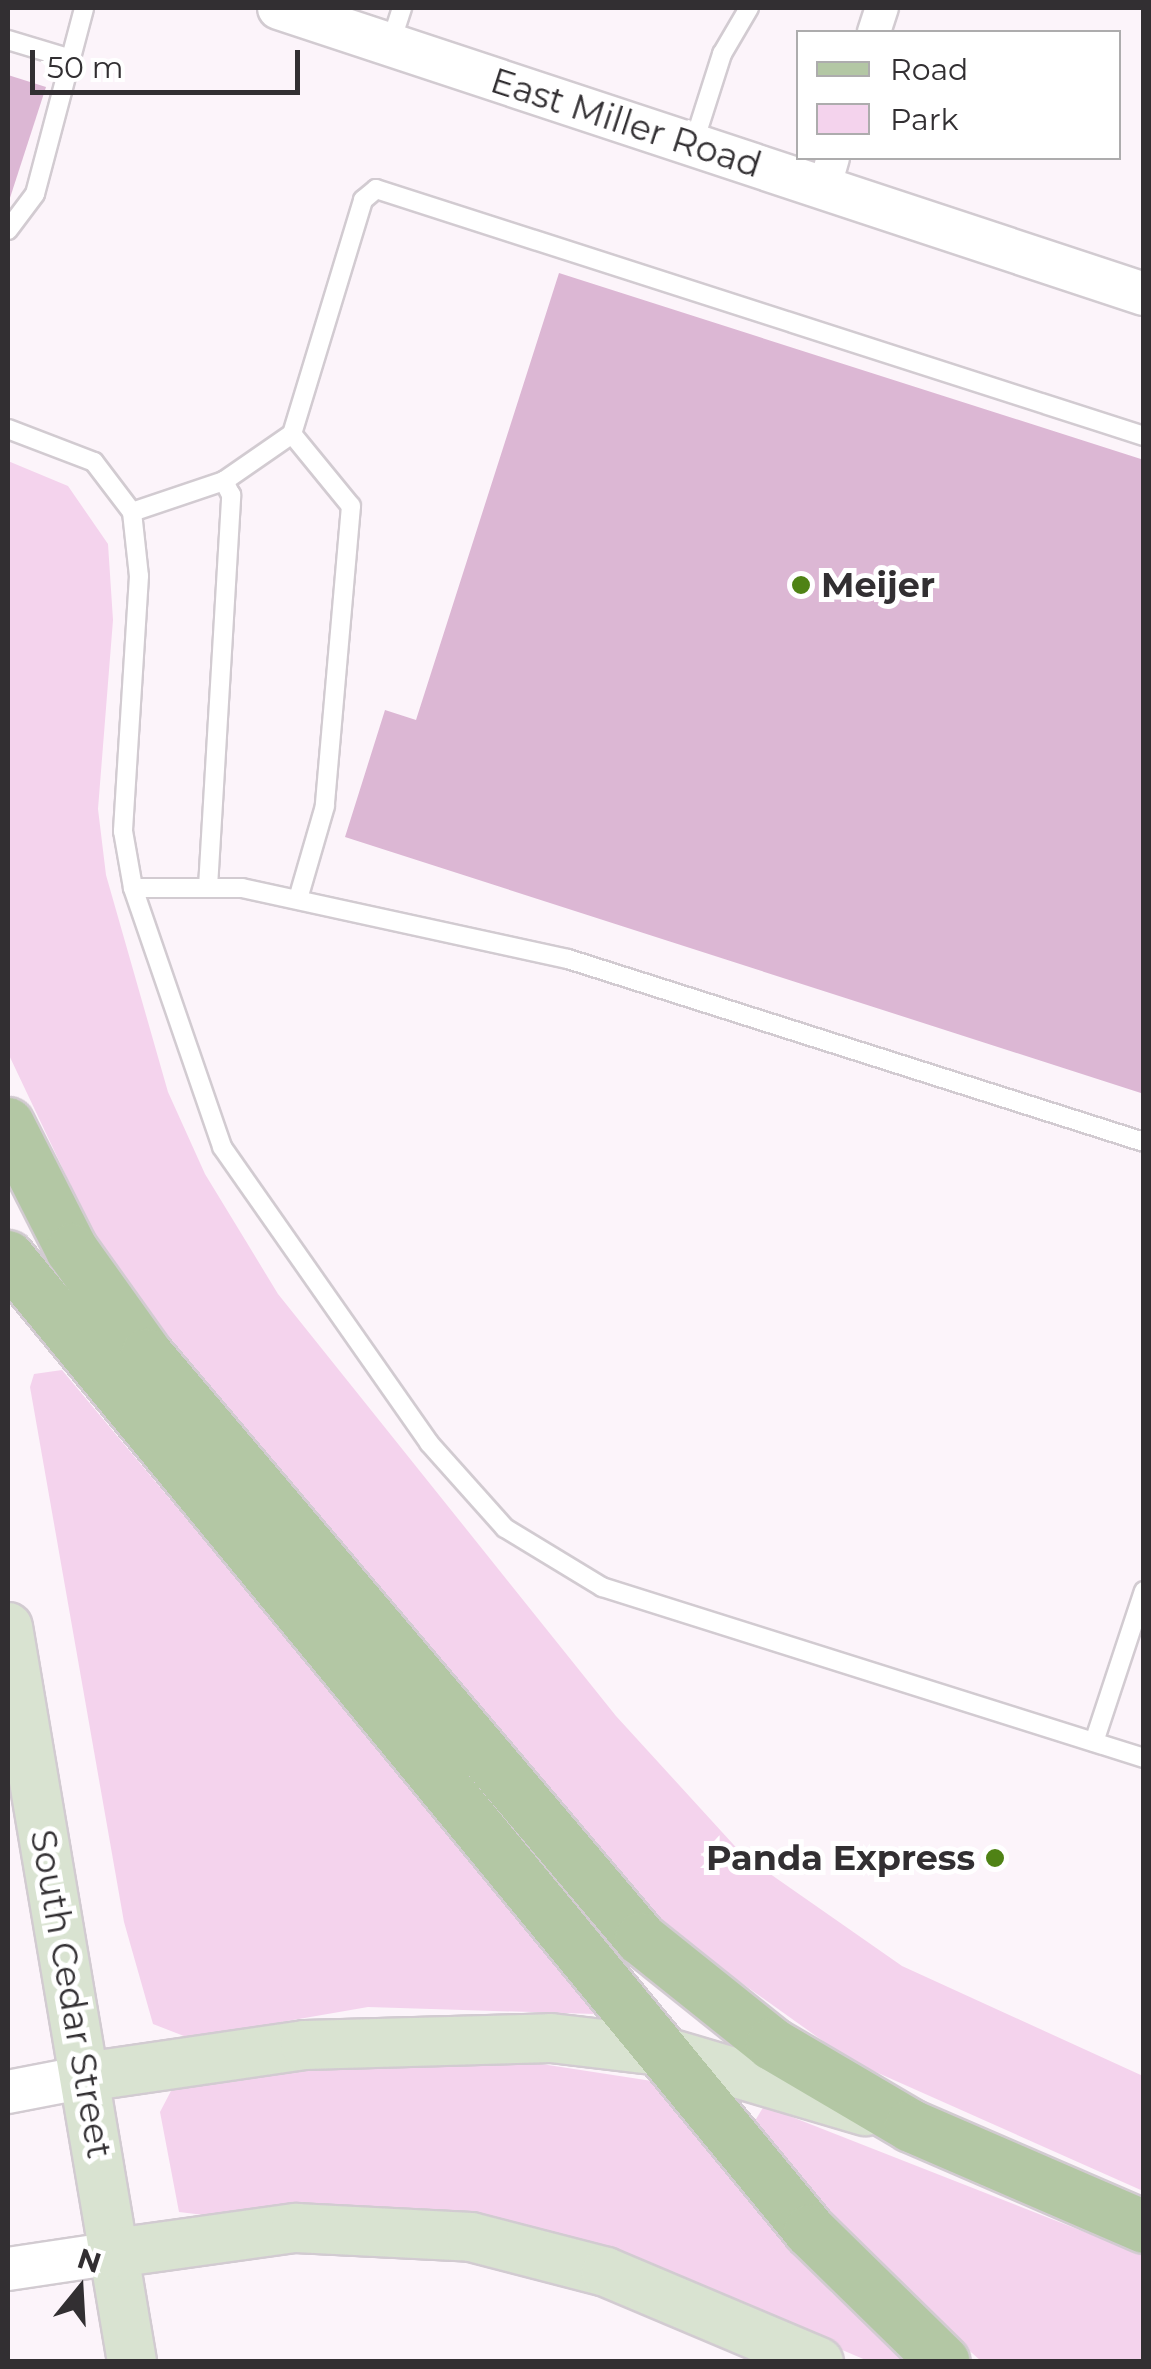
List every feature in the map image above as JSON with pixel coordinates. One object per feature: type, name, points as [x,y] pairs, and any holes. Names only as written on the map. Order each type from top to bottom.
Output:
[{"type":"main road","points":[[8,1124],[72,1250],[147,1356],[599,1896],[717,2004],[912,2126]]},
{"type":"main road","points":[[8,1257],[841,2266],[944,2362]]},
{"type":"main road","name":"South Cedar Street","points":[[8,1627],[132,2362]]},
{"type":"main road","points":[[85,2077],[434,2036],[662,2051],[912,2126],[1144,2227]]},
{"type":"main road","points":[[115,2253],[327,2227],[471,2237],[606,2272],[820,2362]]},
{"type":"street","name":"East Miller Road","points":[[280,8],[396,26],[692,146],[828,173],[1144,294]]},
{"type":"street","points":[[8,2092],[85,2077]]},
{"type":"street","points":[[8,2270],[115,2253]]},
{"type":"lane","points":[[8,230],[34,194],[84,8]]},
{"type":"lane","points":[[692,146],[722,54],[749,8]]},
{"type":"lane","points":[[8,40],[71,60]]},
{"type":"lane","points":[[132,512],[224,481],[292,434],[363,200],[396,189],[1144,436]]},
{"type":"lane","points":[[8,429],[94,462],[132,512],[140,576],[123,831],[133,888],[222,1147],[429,1443],[505,1528],[602,1587],[1144,1758]]},
{"type":"lane","points":[[292,434],[350,506],[324,806],[298,899]]},
{"type":"lane","points":[[208,888],[230,495],[224,481]]},
{"type":"lane","points":[[133,888],[208,888],[298,899],[568,959],[1144,1142]]},
{"type":"lane","points":[[1094,1742],[1144,1590]]},
{"type":"green space","points":[[8,461],[68,486],[108,544],[113,620],[98,809],[106,875],[168,1092],[205,1174],[278,1294],[616,1716],[743,1855],[902,1966],[1143,2076],[1143,2191],[851,2061],[670,1932],[168,1341],[97,1241],[8,1053]]},
{"type":"green space","points":[[62,1370],[591,2002],[595,2014],[368,2007],[189,2038],[153,2024],[124,1922],[30,1387],[34,1374]]},
{"type":"green space","points":[[522,2061],[652,2081],[832,2293],[906,2361],[868,2361],[652,2269],[179,2212],[160,2112],[172,2089],[307,2068]]},
{"type":"green space","points":[[764,2106],[1143,2255],[1143,2361],[981,2361],[874,2266],[753,2124]]},
{"type":"building","points":[[8,75],[46,87],[8,204]]},
{"type":"building","name":"Meijer","points":[[559,273],[1144,460],[1144,1094],[345,837],[385,710],[416,720]]},
{"type":"place","name":"Meijer","points":[[801,585]]},
{"type":"place","name":"Panda Express","points":[[995,1858]]}]
